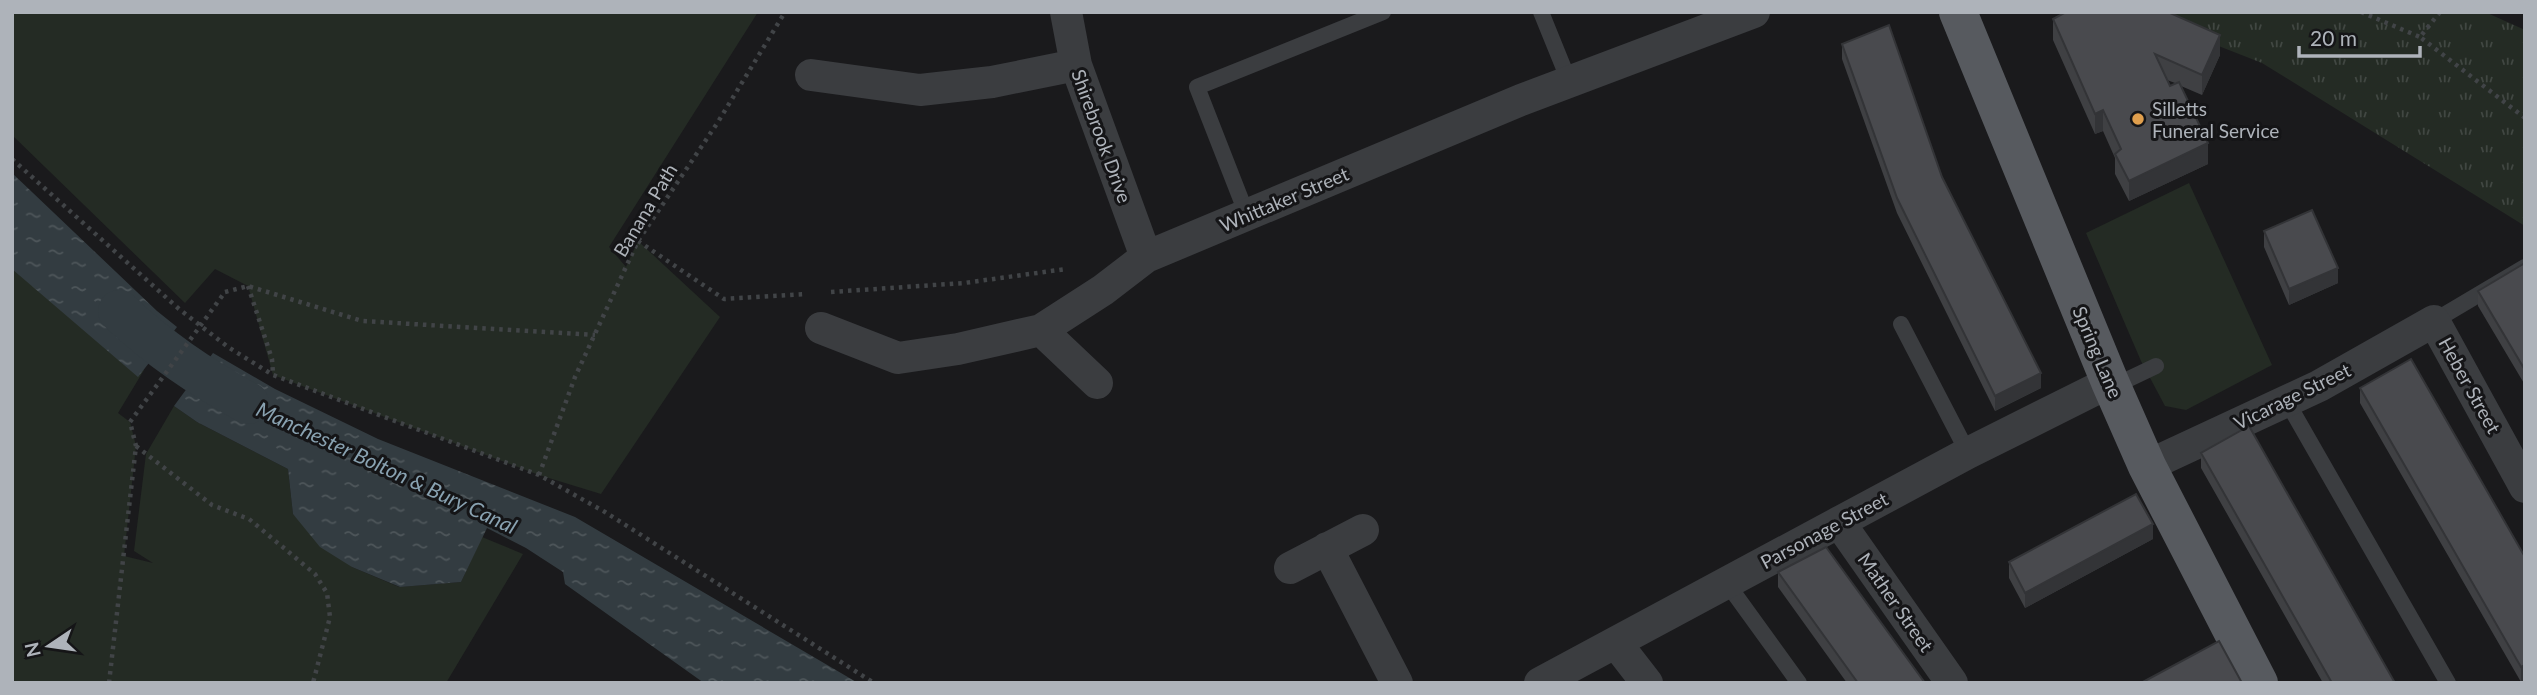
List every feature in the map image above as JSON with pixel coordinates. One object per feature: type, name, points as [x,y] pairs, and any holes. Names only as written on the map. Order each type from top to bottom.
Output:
[{"type":"main road","name":"Spring Lane","points":[[1958,12],[2111,385],[2147,466],[2259,683]]},
{"type":"street","name":"Shirebrook Drive","points":[[1066,12],[1076,65],[1146,257]]},
{"type":"street","name":"Whittaker Street","points":[[821,328],[898,358],[958,349],[1041,330],[1103,290],[1146,257],[1569,81],[1754,12]]},
{"type":"street","points":[[811,75],[920,90],[992,82],[1076,65]]},
{"type":"street","name":"Vicarage Street","points":[[2147,466],[2319,386],[2434,321]]},
{"type":"street","name":"Heber Street","points":[[2434,321],[2525,487]]},
{"type":"street","points":[[1041,330],[1097,383]]},
{"type":"street","name":"Parsonage Street","points":[[1540,683],[1968,453],[2111,385]]},
{"type":"street","name":"Mather Street","points":[[1839,522],[1952,683]]},
{"type":"street","points":[[1290,568],[1363,530]]},
{"type":"street","points":[[1327,548],[1397,683]]},
{"type":"street","points":[[1616,643],[1647,683]]},
{"type":"lane","points":[[1247,215],[1197,86],[1383,12]]},
{"type":"lane","points":[[1541,12],[1569,81]]},
{"type":"lane","points":[[2434,321],[2525,267]]},
{"type":"lane","points":[[1901,324],[1968,453]]},
{"type":"lane","points":[[2111,385],[2155,366]]},
{"type":"lane","points":[[2286,400],[2448,683]]},
{"type":"lane","points":[[1726,582],[1800,683]]},
{"type":"path","name":"Banana Path","points":[[539,475],[575,377],[638,242],[718,122],[785,12]]},
{"type":"path","points":[[2361,12],[2420,37],[2525,118]]},
{"type":"path","points":[[2420,37],[2440,12]]},
{"type":"path","points":[[12,159],[179,309],[228,347],[273,374],[539,475],[605,512],[874,683]]},
{"type":"path","points":[[638,242],[724,299],[817,293]]},
{"type":"path","points":[[831,292],[964,283],[1070,268],[1103,290]]},
{"type":"path","points":[[248,286],[272,359],[273,374]]},
{"type":"path","points":[[110,683],[135,446],[130,422],[225,292],[248,286],[362,321],[595,335]]},
{"type":"path","points":[[135,446],[212,505],[249,519],[315,574],[327,593],[330,617],[313,683]]},
{"type":"green space","points":[[12,12],[758,12],[609,247],[626,267],[638,241],[720,317],[601,494],[539,475],[273,375],[248,286],[215,269],[185,303],[12,135]]},
{"type":"green space","points":[[2132,12],[2485,12],[2525,30],[2525,226],[2262,63]]},
{"type":"green space","points":[[2189,183],[2272,365],[2186,410],[2165,406],[2141,361],[2086,233]]},
{"type":"green space","points":[[12,268],[144,370],[118,413],[130,422],[136,446],[124,556],[153,563],[134,551],[146,454],[174,406],[197,422],[288,469],[293,514],[352,567],[399,587],[461,582],[482,537],[523,554],[446,683],[12,683]]},
{"type":"water","points":[[12,173],[177,327],[138,377],[12,269]]},
{"type":"water","points":[[213,353],[275,389],[378,439],[575,517],[858,683],[704,683],[565,584],[563,572],[526,548],[487,528],[461,582],[400,587],[352,567],[320,547],[293,514],[288,469],[197,422],[174,406]]},
{"type":"building","name":"Silletts Funeral Service","points":[[2066,12],[2168,12],[2220,35],[2202,75],[2155,54],[2170,86],[2179,82],[2208,143],[2129,181],[2115,154],[2121,149],[2103,110],[2095,114],[2053,19]]},
{"type":"building","points":[[1889,25],[1942,177],[2041,373],[1995,396],[1897,198],[1842,44]]},
{"type":"building","points":[[2312,210],[2338,268],[2289,289],[2264,231]]},
{"type":"building","points":[[2525,263],[2525,370],[2478,291]]},
{"type":"building","points":[[2411,359],[2525,557],[2525,665],[2521,667],[2360,388]]},
{"type":"building","points":[[2249,426],[2395,683],[2332,683],[2201,453]]},
{"type":"building","points":[[2136,494],[2153,524],[2025,593],[2009,562]]},
{"type":"building","points":[[1826,547],[1925,683],[1858,683],[1778,572]]},
{"type":"building","points":[[2219,641],[2242,683],[2141,683]]},
{"type":"waterway","name":"Manchester Bolton & Bury Canal","points":[[119,311],[180,361],[248,403]]},
{"type":"place","name":"Silletts Funeral Service","points":[[2138,119]]}]
